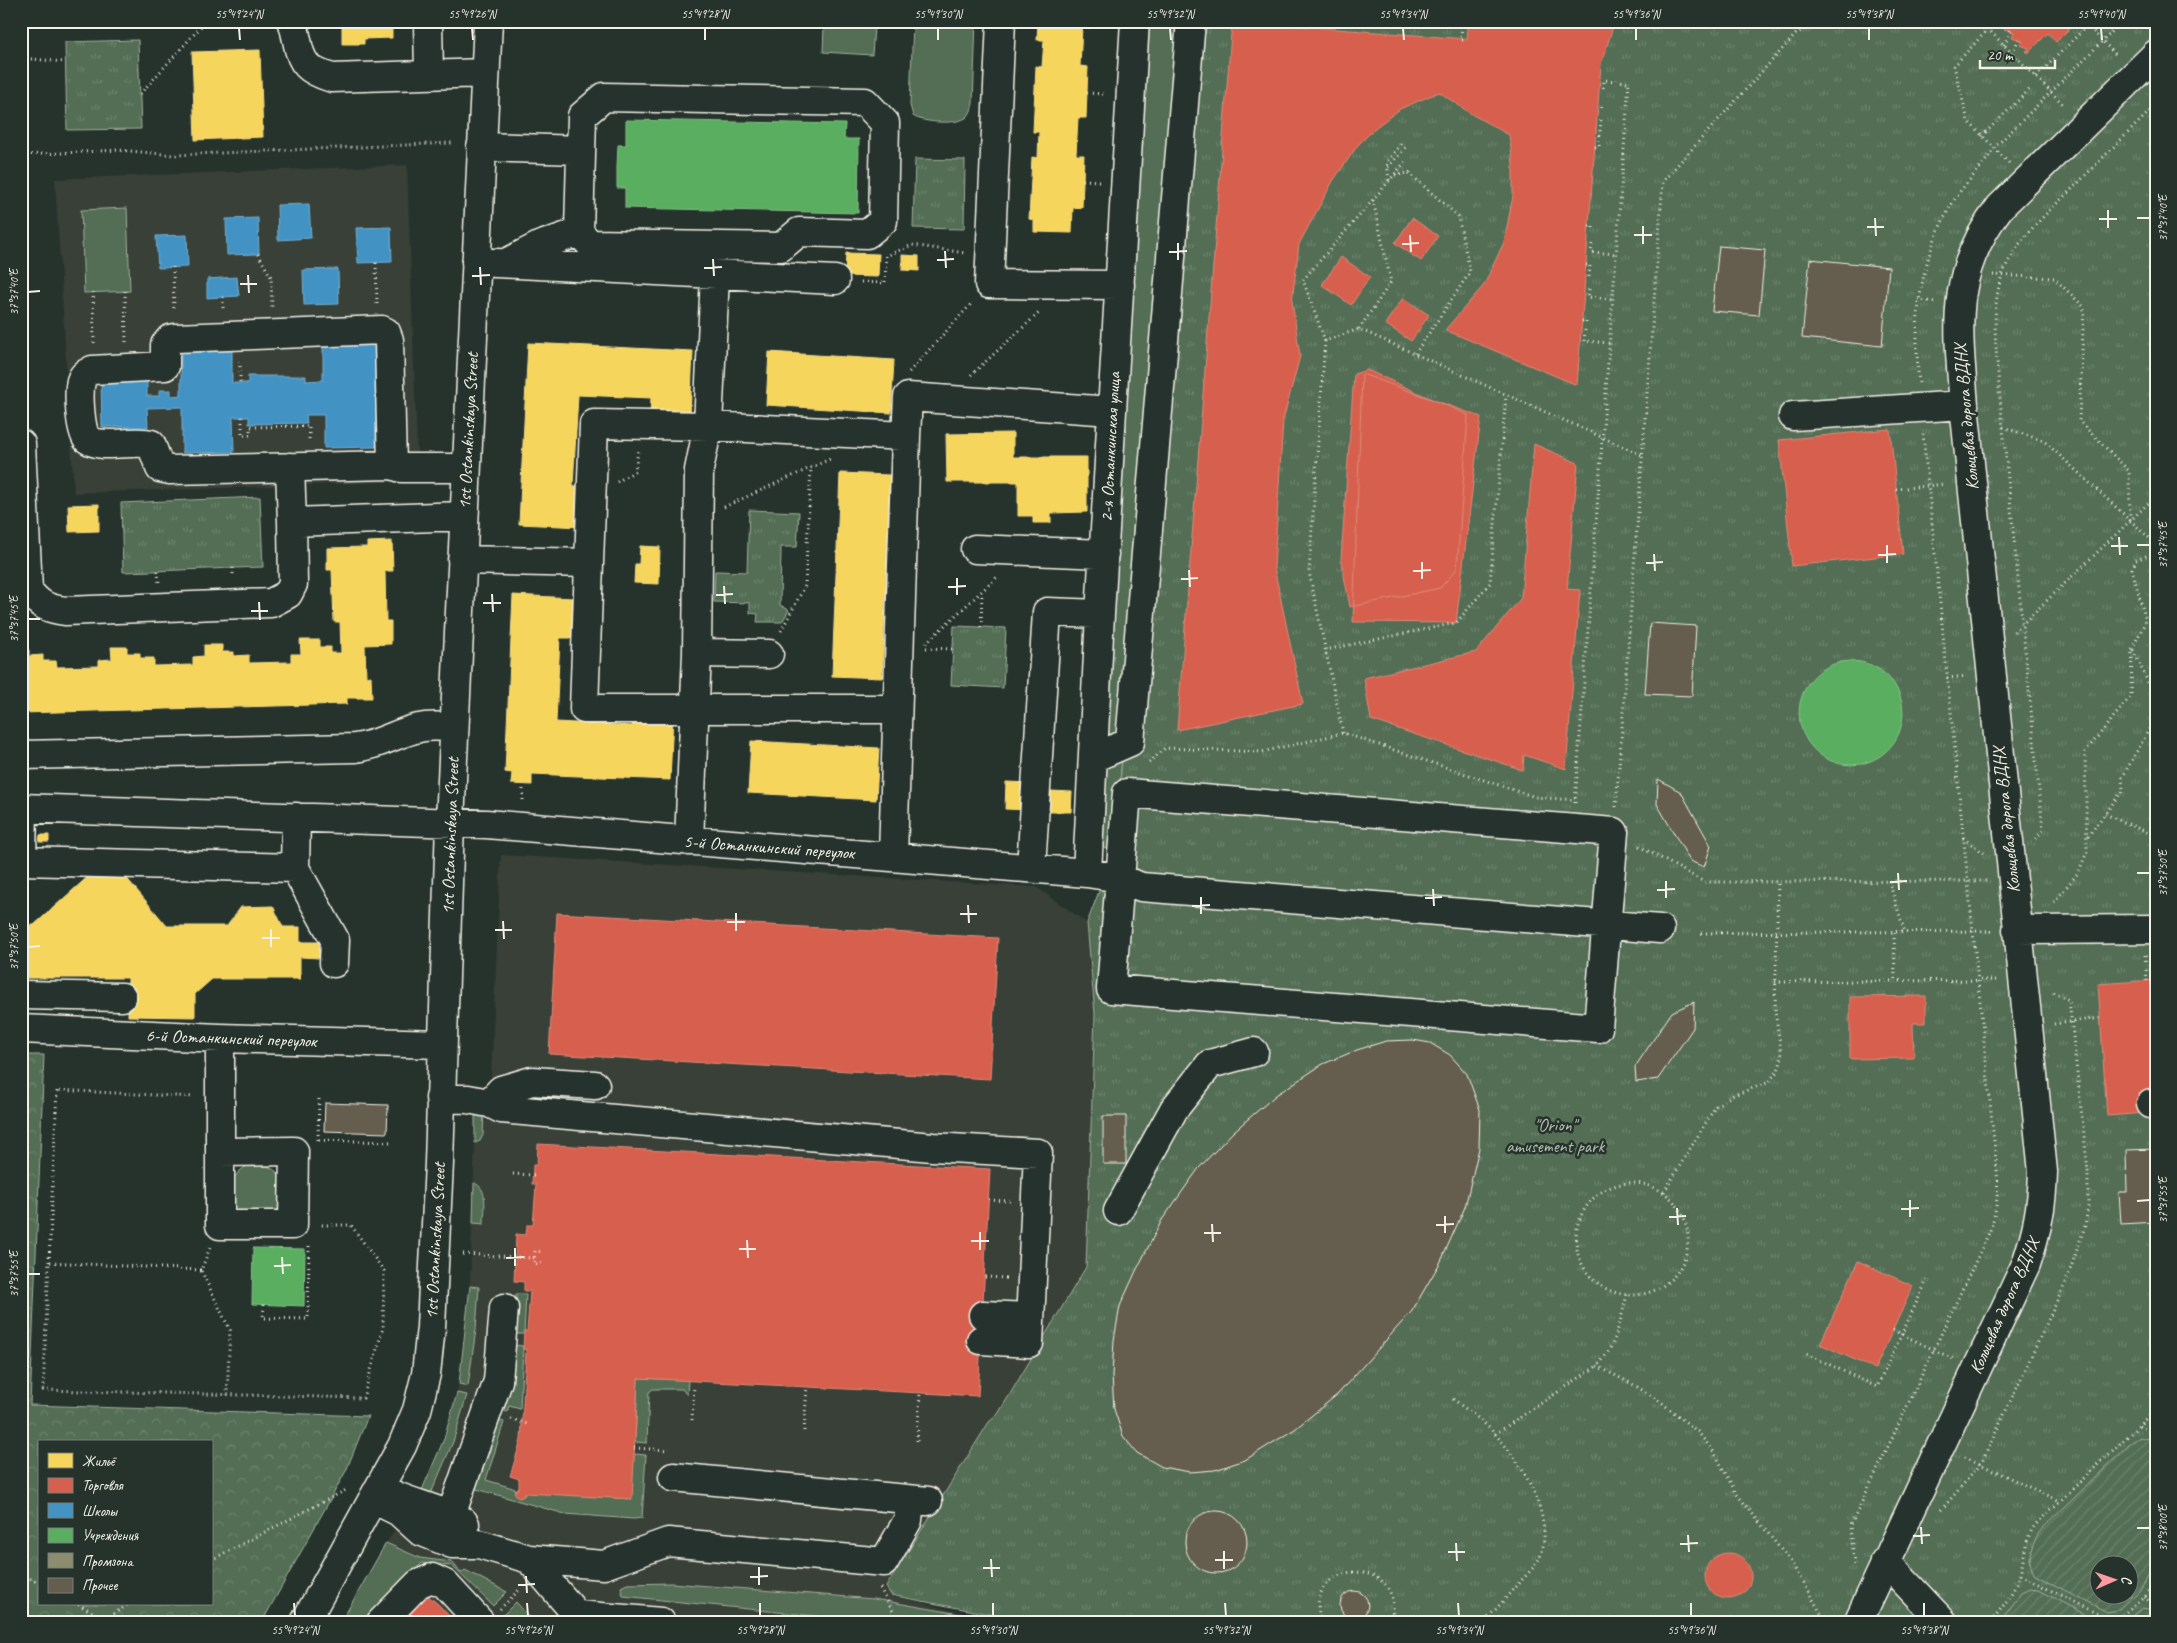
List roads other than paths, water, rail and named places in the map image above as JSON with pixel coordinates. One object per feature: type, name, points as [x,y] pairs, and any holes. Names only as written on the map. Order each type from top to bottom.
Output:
[{"type":"street","points":[[291,21],[294,26],[301,58],[309,69],[332,78],[485,73]]},
{"type":"street","points":[[428,21],[429,74]]},
{"type":"street","name":"1st Ostankinskaya Street","points":[[305,1622],[367,1492],[402,1446],[416,1410],[426,1374],[431,1328],[454,727],[488,21]]},
{"type":"street","points":[[1001,21],[990,271],[1069,285],[1120,285]]},
{"type":"street","name":"2-я Останкинская улица","points":[[1087,873],[1100,614],[1135,21]]},
{"type":"street","points":[[1092,758],[1130,742],[1191,21]]},
{"type":"street","name":"Кольцевая дорога ВДНХ","points":[[1858,1622],[2026,1264],[2037,1232],[2042,1202],[2043,1172],[1964,405],[1959,319],[1960,295],[1966,270],[1975,246],[1987,224],[2026,180],[2155,58]]},
{"type":"street","points":[[604,96],[865,102],[885,123],[883,220],[867,234],[800,222],[781,248],[590,244],[579,232],[581,150],[582,116],[604,96]]},
{"type":"street","points":[[481,147],[581,150]]},
{"type":"street","points":[[506,263],[539,246],[579,232]]},
{"type":"street","points":[[476,262],[835,280]]},
{"type":"street","points":[[689,841],[697,653],[699,470],[708,426],[715,275]]},
{"type":"street","points":[[392,465],[389,340],[386,332],[378,330],[176,338],[166,342],[165,366],[95,369],[85,374],[80,390],[83,434],[92,442],[143,442],[151,444],[160,468],[170,470],[392,465],[401,468],[466,468]]},
{"type":"street","points":[[893,856],[908,396],[1112,411]]},
{"type":"street","points":[[1793,416],[1964,405]]},
{"type":"street","points":[[897,709],[584,710],[594,424],[708,426],[906,436]]},
{"type":"street","points":[[21,444],[28,590],[36,601],[48,609],[75,611],[276,602],[288,594],[293,584],[290,467]]},
{"type":"street","points":[[292,522],[464,516]]},
{"type":"street","points":[[975,549],[1104,554]]},
{"type":"street","points":[[462,560],[589,563]]},
{"type":"street","points":[[1032,868],[1047,612],[1100,614]]},
{"type":"street","points":[[697,653],[769,654]]},
{"type":"street","points":[[21,755],[355,748],[372,746],[416,728],[426,726],[454,727]]},
{"type":"street","points":[[1127,793],[1614,832],[1598,1028],[1111,989],[1131,883],[1127,793]]},
{"type":"street","points":[[22,808],[21,861],[295,868]]},
{"type":"street","name":"5-й Останкинский переулок","points":[[22,808],[450,822],[1032,868],[1087,873],[1131,883],[1660,929]]},
{"type":"street","points":[[296,817],[295,868],[335,940],[334,963]]},
{"type":"street","points":[[2017,930],[2156,929]]},
{"type":"street","points":[[21,995],[122,996]]},
{"type":"street","name":"6-й Останкинский переулок","points":[[21,1029],[220,1038],[442,1044]]},
{"type":"street","points":[[220,1038],[220,1098],[220,1152],[220,1225],[301,1225],[294,1151],[220,1152]]},
{"type":"street","points":[[1118,1211],[1174,1109],[1210,1064],[1254,1052]]},
{"type":"street","points":[[489,1103],[501,1090],[532,1081],[595,1085]]},
{"type":"street","points":[[440,1098],[489,1103],[501,1108],[615,1119],[933,1148],[1038,1153],[1029,1343],[982,1328]]},
{"type":"street","points":[[451,1515],[498,1381],[504,1308]]},
{"type":"street","points":[[367,1492],[399,1512],[420,1531],[452,1544],[479,1544],[529,1559],[604,1565],[668,1542],[884,1562],[919,1500],[673,1477]]},
{"type":"street","points":[[367,1492],[432,1507],[451,1515],[463,1521],[479,1544]]},
{"type":"street","points":[[529,1559],[577,1615],[660,1622]]},
{"type":"street","points":[[1885,1561],[1943,1622]]},
{"type":"street","points":[[382,1622],[418,1584],[432,1578],[445,1584],[480,1622]]},
{"type":"park label","name":"\"Orion\" amusement park","points":[[1555,1135]]}]
